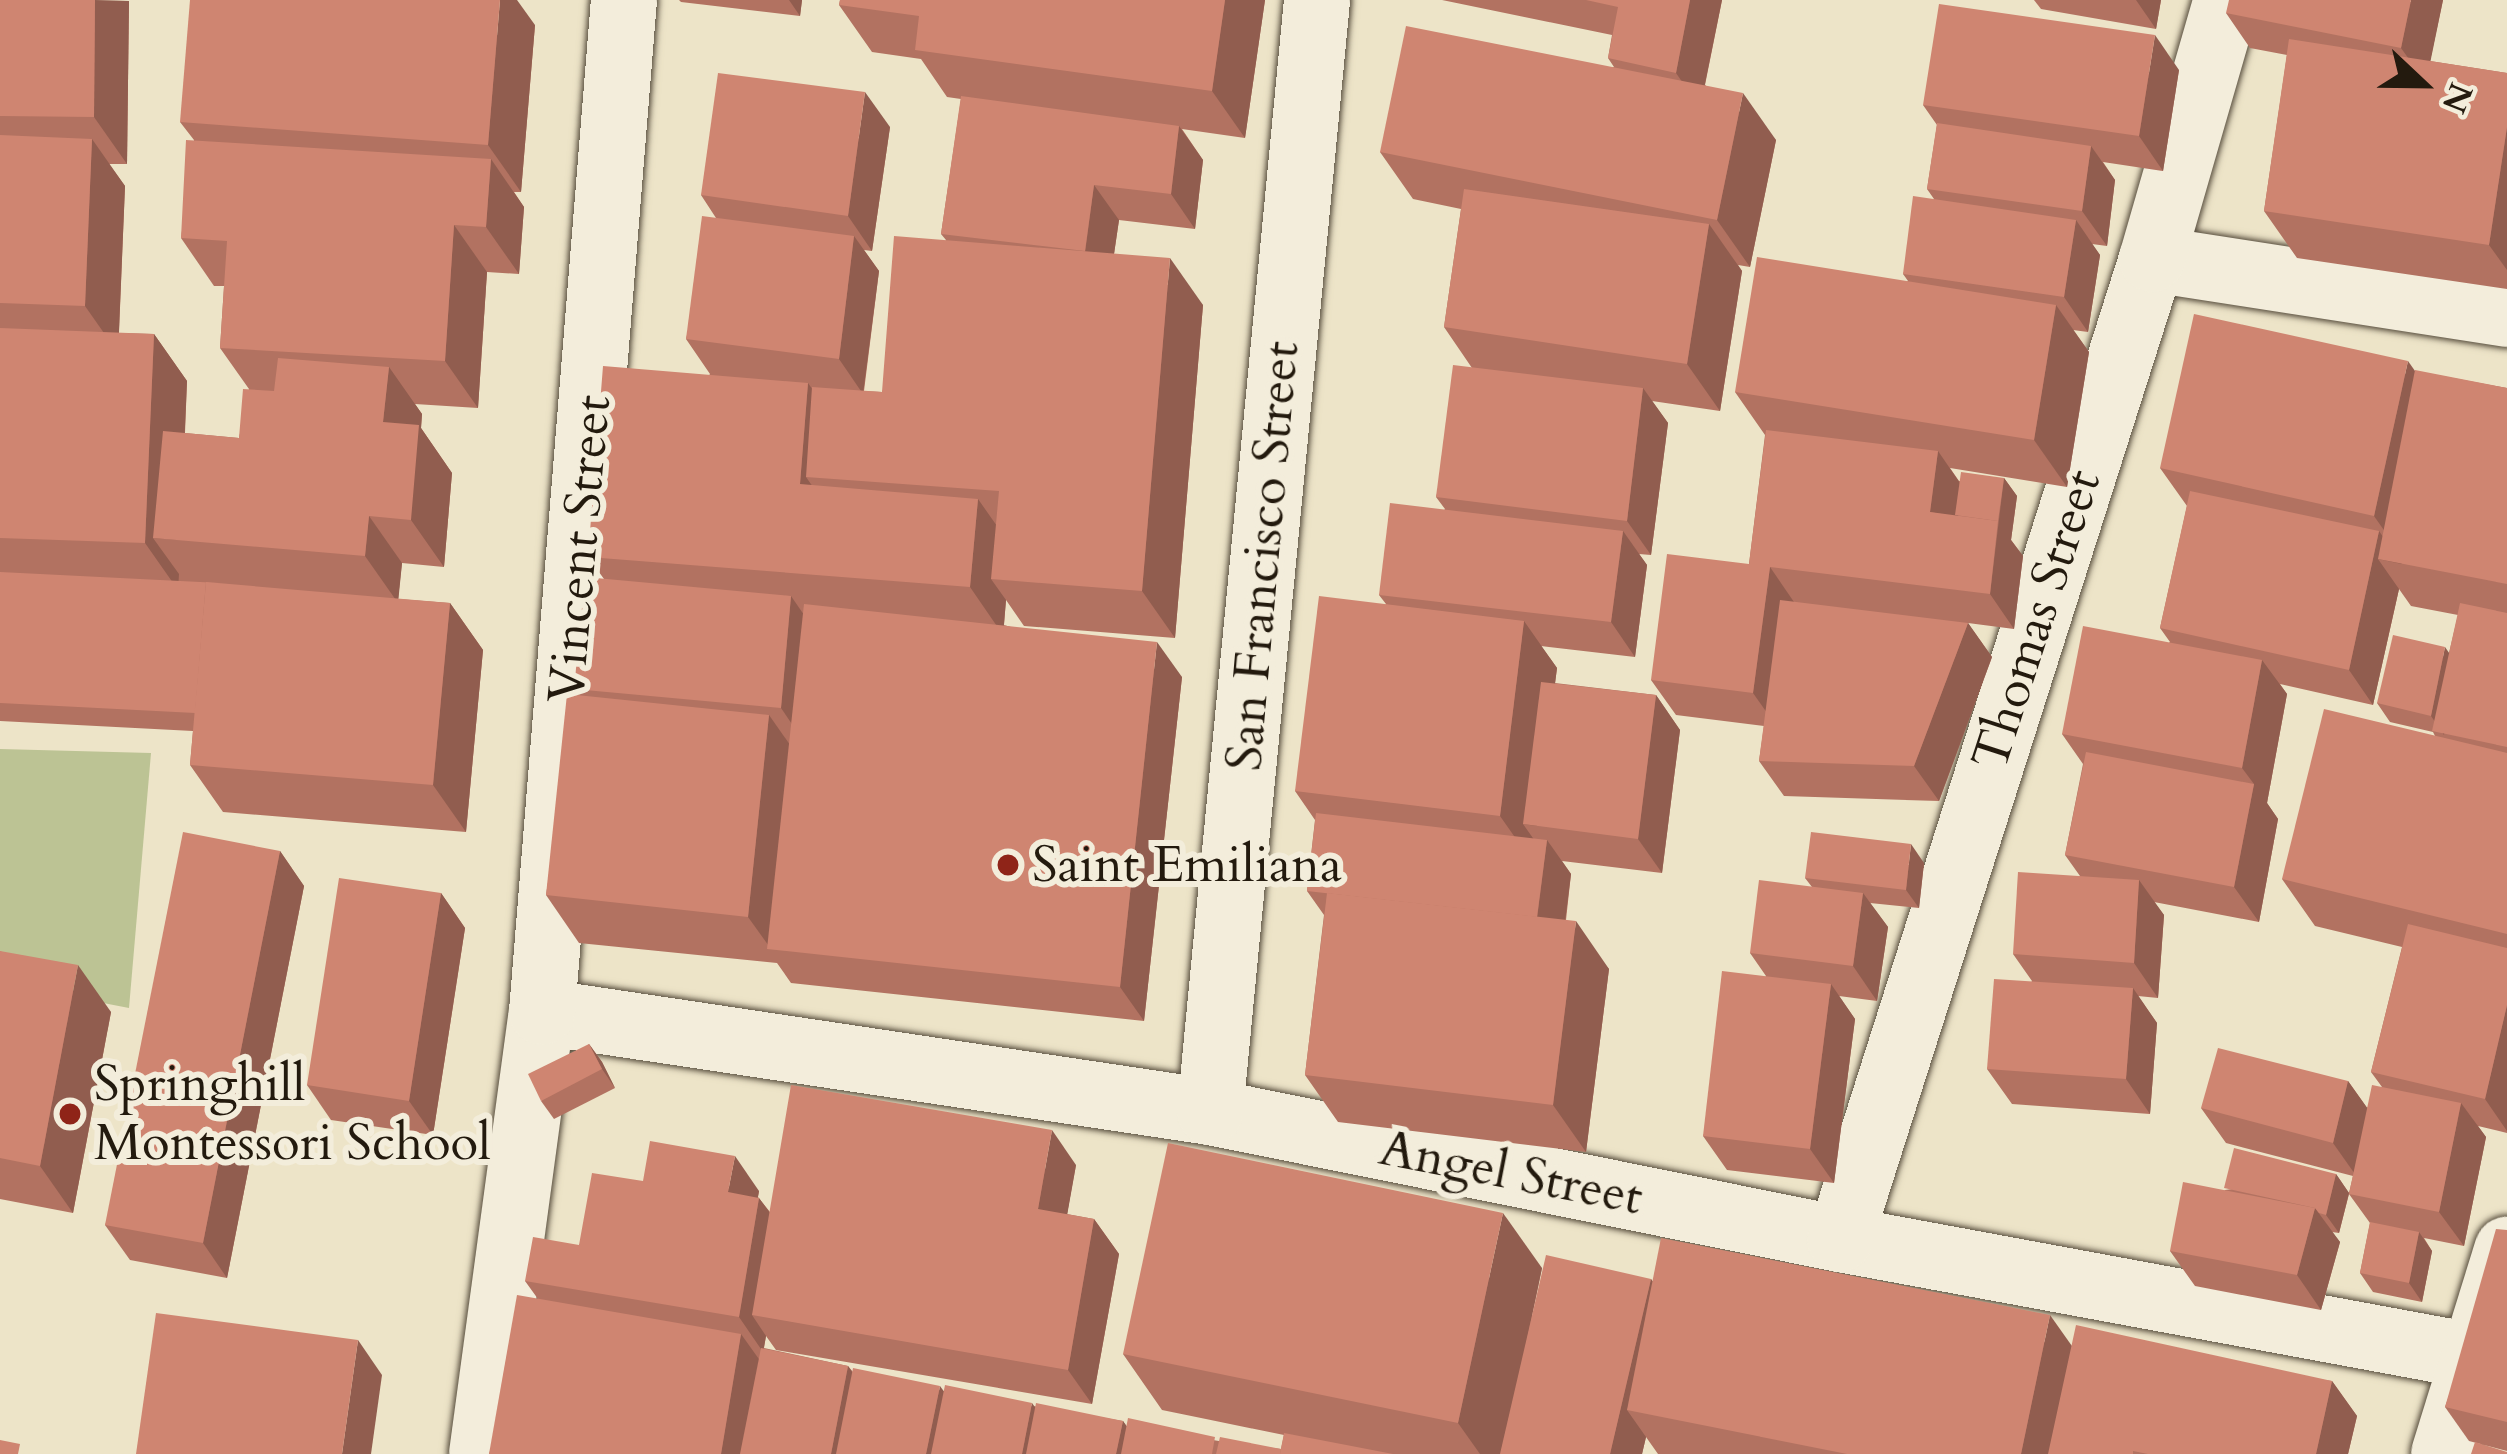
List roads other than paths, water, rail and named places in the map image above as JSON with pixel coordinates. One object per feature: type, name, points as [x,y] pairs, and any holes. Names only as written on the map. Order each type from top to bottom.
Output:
[{"type":"street","name":"Vincent Street","points":[[482,1454],[542,1012],[624,0]]},
{"type":"street","name":"San Francisco Street","points":[[1210,1112],[1317,0]]},
{"type":"street","name":"Thomas Street","points":[[1840,1239],[2152,259],[2227,0]]},
{"type":"street","points":[[2152,259],[2507,314]]},
{"type":"street","name":"Angel Street","points":[[542,1012],[1210,1112],[1840,1239],[2477,1357]]},
{"type":"street","points":[[2444,1454],[2507,1250]]},
{"type":"place","name":"Saint Emiliana","points":[[1008,865]]},
{"type":"place","name":"Springhill Montessori School","points":[[70,1114]]}]
